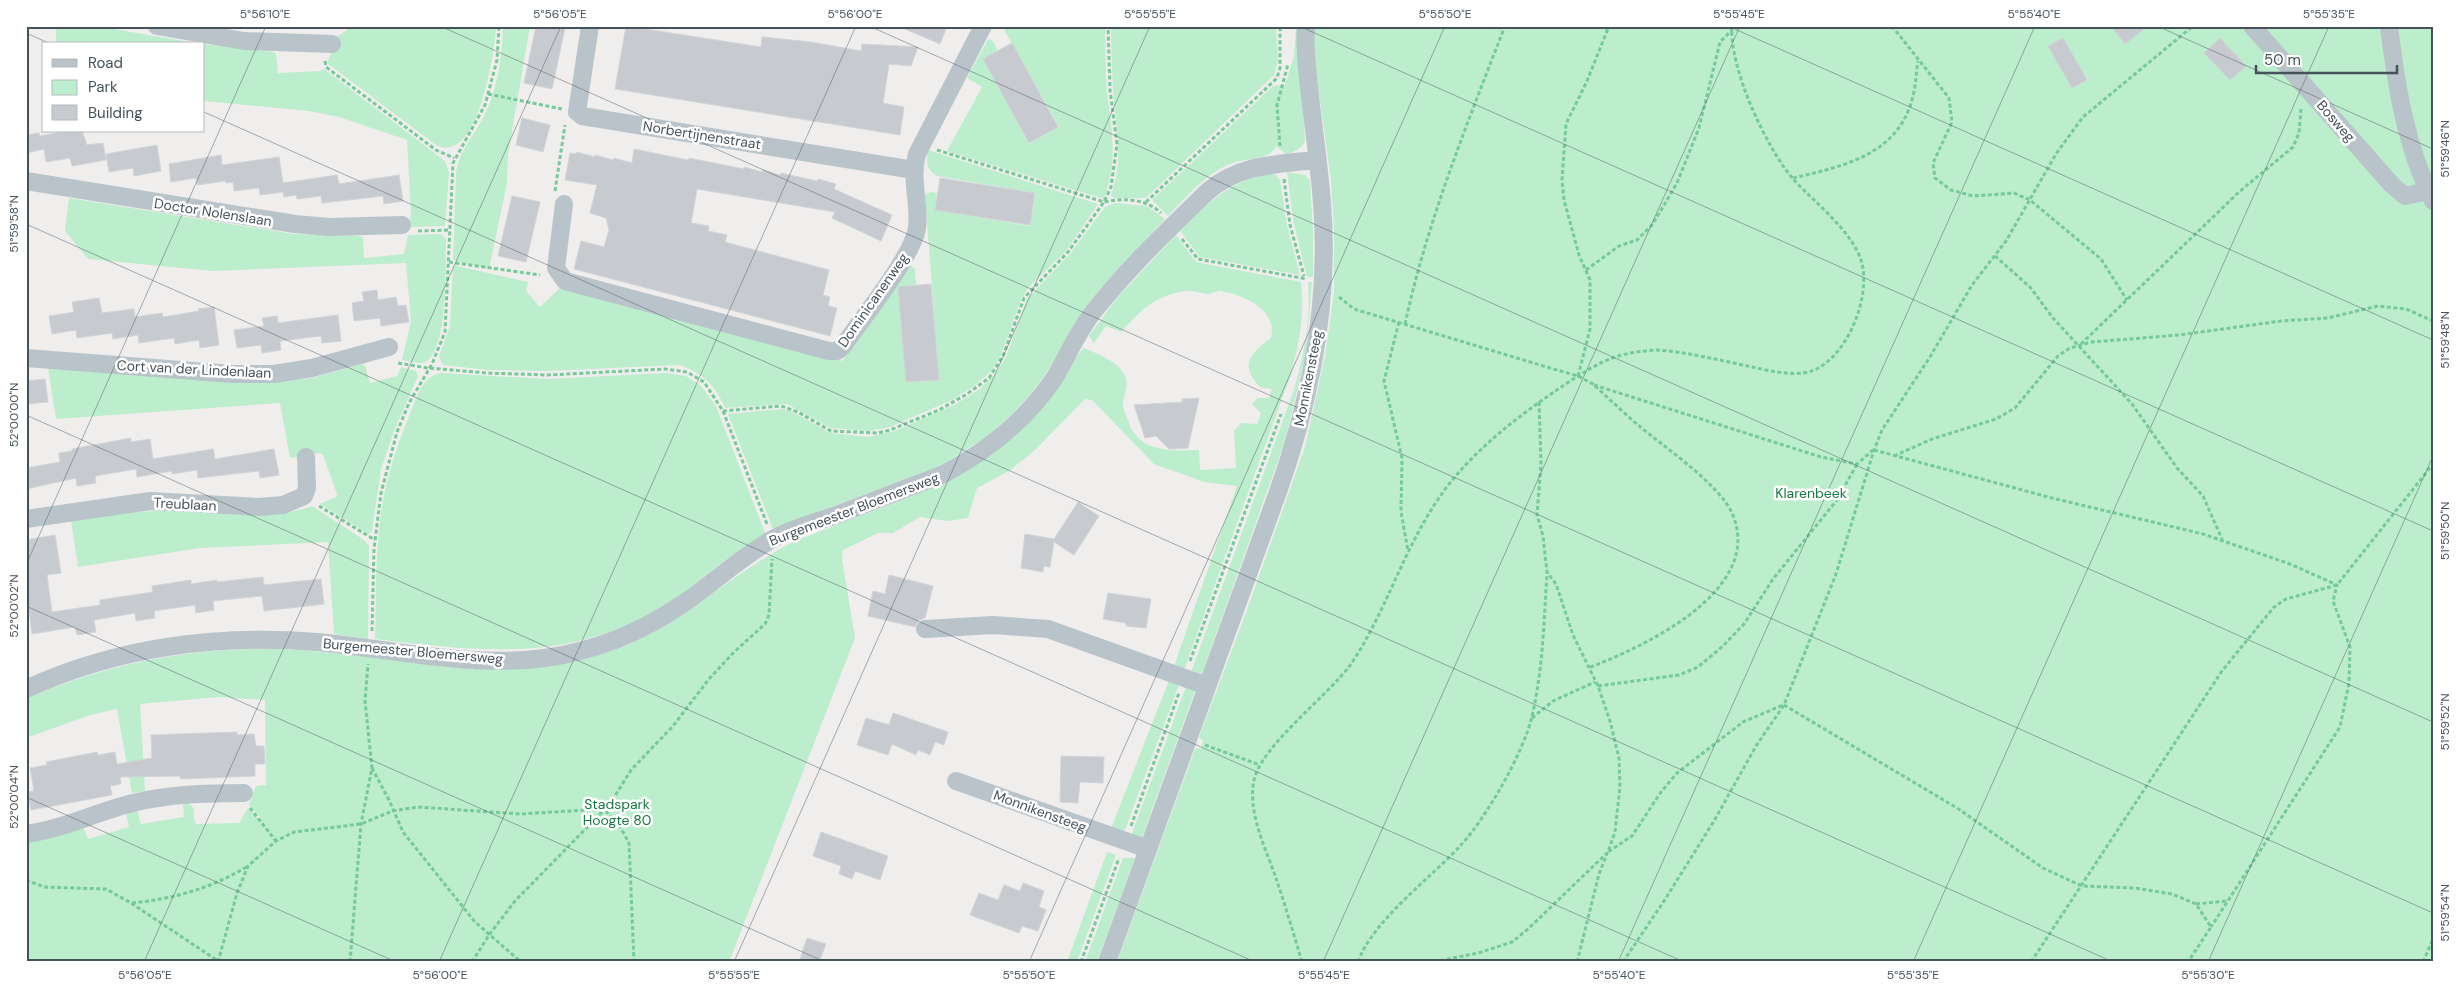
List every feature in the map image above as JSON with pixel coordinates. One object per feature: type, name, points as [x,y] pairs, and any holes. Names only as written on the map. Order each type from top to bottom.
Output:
[{"type":"street","points":[[157,26],[244,41],[332,44]]},
{"type":"street","points":[[572,111],[590,26]]},
{"type":"street","name":"Dominicanenweg","points":[[559,199],[556,268],[565,281],[834,352],[843,346],[912,242],[917,226],[914,170],[917,154],[983,26]]},
{"type":"street","name":"Monnikensteeg","points":[[1107,962],[1295,444],[1316,354],[1322,287],[1322,204],[1307,65],[1306,26]]},
{"type":"street","name":"Bosweg","points":[[2252,26],[2399,192],[2405,196],[2430,196],[2420,172],[2402,107],[2389,26]]},
{"type":"street","name":"Norbertijnenstraat","points":[[572,111],[582,116],[914,170]]},
{"type":"street","name":"Burgemeester Bloemersweg","points":[[26,689],[53,677],[116,657],[179,644],[219,641],[315,642],[484,659],[544,658],[578,652],[640,630],[662,618],[772,539],[944,474],[966,462],[994,442],[1036,401],[1054,377],[1092,314],[1172,226],[1223,179],[1254,167],[1317,160]]},
{"type":"street","name":"Doctor Nolenslaan","points":[[26,181],[295,224],[329,227],[402,225]]},
{"type":"street","name":"Cort van der Lindenlaan","points":[[26,358],[232,374],[274,374],[312,368],[389,347]]},
{"type":"street","points":[[304,496],[307,488],[306,457]]},
{"type":"street","name":"Treublaan","points":[[26,519],[150,502],[258,507],[283,505],[304,496]]},
{"type":"street","points":[[925,630],[993,625],[1048,629],[1207,686]]},
{"type":"street","name":"Monnikensteeg","points":[[956,780],[1148,849]]},
{"type":"street","points":[[26,834],[39,832],[86,816],[158,798],[208,793],[244,793]]},
{"type":"path","points":[[428,368],[445,332],[454,158],[481,114],[488,94],[497,60],[499,26]]},
{"type":"path","points":[[723,411],[781,406],[798,412],[824,429],[867,434],[890,430],[952,402],[978,387],[994,371],[1003,356],[1024,298],[1068,252],[1104,202],[1111,187],[1117,144],[1110,90],[1108,26]]},
{"type":"path","points":[[1146,202],[1277,78],[1280,68],[1280,26]]},
{"type":"path","points":[[1406,324],[1414,285],[1430,231],[1505,26]]},
{"type":"path","points":[[1578,376],[1590,329],[1590,280],[1579,255],[1564,200],[1562,180],[1566,124],[1609,26]]},
{"type":"path","points":[[1723,26],[1732,28]]},
{"type":"path","points":[[1892,26],[1918,61],[1950,98],[1952,122],[1933,163],[1935,178],[1951,190],[1973,196],[2014,193],[2030,200],[2101,259],[2126,300]]},
{"type":"path","points":[[1623,962],[1669,893],[1714,820],[1756,746],[1784,705],[1836,574],[1874,450],[1882,430],[1930,357],[1972,285],[1995,256],[2056,154],[2083,117],[2193,26]]},
{"type":"path","points":[[1586,270],[1619,246],[1637,240],[1652,225],[1663,207],[1677,183],[1699,128],[1720,42],[1732,28]]},
{"type":"path","points":[[1302,962],[1254,807],[1254,782],[1266,754],[1330,689],[1350,664],[1365,639],[1433,506],[1452,480],[1498,434],[1539,402],[1578,376],[1609,359],[1641,351],[1673,351],[1789,374],[1812,372],[1828,361],[1844,341],[1858,316],[1863,294],[1861,260],[1848,237],[1793,178],[1775,153],[1750,103],[1733,47],[1732,28]]},
{"type":"path","points":[[332,44],[324,63],[326,66],[436,150],[454,158]]},
{"type":"path","points":[[1289,59],[1277,106],[1290,225],[1305,284]]},
{"type":"path","points":[[1793,178],[1848,165],[1876,151],[1899,128],[1913,97],[1918,61]]},
{"type":"path","points":[[2080,345],[2239,192],[2293,147],[2299,133],[2306,86]]},
{"type":"path","points":[[488,94],[572,111],[559,199]]},
{"type":"path","points":[[922,146],[1104,202],[1122,200],[1146,202],[1154,206],[1198,259],[1304,279],[1322,287],[1354,309],[1578,376],[1593,384],[1820,457],[1857,464]]},
{"type":"path","points":[[402,225],[408,231],[450,230]]},
{"type":"path","points":[[1995,256],[2030,287],[2053,318],[2080,345],[2132,404],[2177,468],[2203,496],[2222,540]]},
{"type":"path","points":[[449,262],[526,272]]},
{"type":"path","points":[[1893,457],[1932,439],[1996,419],[2015,408],[2058,356],[2070,348],[2080,345],[2092,342],[2179,335],[2281,320],[2328,318],[2378,306],[2406,309],[2433,321]]},
{"type":"path","points":[[1398,322],[1384,381],[1402,458],[1401,512],[1408,552]]},
{"type":"path","points":[[389,347],[398,364],[428,368],[548,375],[677,370],[687,372],[704,382],[723,411],[772,539],[769,615],[765,624],[734,652],[709,679],[672,726],[631,770],[610,804],[515,901],[489,935],[472,962]]},
{"type":"path","points":[[1588,668],[1659,637],[1706,603],[1732,564],[1739,540],[1732,512],[1714,489],[1593,384]]},
{"type":"path","points":[[1358,962],[1361,954],[1383,922],[1462,844],[1491,804],[1514,762],[1532,718],[1543,647],[1547,572],[1543,536],[1537,515],[1541,464],[1539,402]]},
{"type":"path","name":"Monnikensteeg","points":[[1081,962],[1284,406]]},
{"type":"path","points":[[1874,450],[1893,457],[2222,540],[2290,564],[2337,584]]},
{"type":"path","points":[[1598,686],[1679,675],[1698,667],[1723,646],[1744,624],[1773,579],[1832,507],[1857,464],[1874,450]]},
{"type":"path","points":[[2188,962],[2340,727],[2349,683],[2350,647],[2333,601],[2337,584],[2433,464]]},
{"type":"path","points":[[304,496],[369,539],[374,540]]},
{"type":"path","points":[[1547,572],[1556,584],[1573,635],[1598,686],[1610,720],[1619,758],[1620,787],[1616,823],[1608,852],[1598,874],[1577,962]]},
{"type":"path","points":[[2031,962],[2222,671],[2256,626],[2274,607],[2286,599],[2337,584]]},
{"type":"path","points":[[1532,718],[1553,701],[1595,682]]},
{"type":"path","points":[[1434,962],[1512,942],[1608,852],[1632,836],[1660,792],[1677,773],[1743,722],[1784,705]]},
{"type":"path","points":[[1784,705],[1957,808],[2043,868],[2082,886],[2135,888],[2172,894],[2196,904],[2228,901]]},
{"type":"path","points":[[1188,738],[1260,765]]},
{"type":"path","points":[[372,768],[403,832],[431,864],[475,922],[521,962]]},
{"type":"path","points":[[244,793],[249,807],[276,841]]},
{"type":"path","points":[[131,903],[158,901],[189,893],[231,877],[248,866],[276,841],[294,832],[361,824],[392,810],[418,807],[520,814],[604,810],[618,822],[629,843],[634,962]]},
{"type":"path","points":[[26,880],[44,887],[106,889],[131,903],[218,961],[237,893],[248,866]]},
{"type":"path","points":[[2196,904],[2211,927]]},
{"type":"path","points":[[2423,962],[2433,939]]},
{"type":"green space","points":[[56,26],[96,26],[189,42],[56,42]]},
{"type":"green space","points":[[348,26],[496,26],[488,81],[473,123],[463,139],[451,147],[436,145],[327,63],[338,36],[346,31]]},
{"type":"green space","points":[[503,26],[530,26],[508,154],[507,183],[489,269],[453,260],[456,174],[463,151],[484,116],[493,95],[502,49]]},
{"type":"green space","points":[[1002,26],[1105,26],[1106,84],[1113,146],[1111,171],[1104,199],[947,151],[982,87],[967,78],[988,39],[992,40],[998,51],[983,59],[1029,144],[1059,127]]},
{"type":"green space","points":[[1111,26],[1276,26],[1278,61],[1274,75],[1146,198],[1113,198],[1111,195],[1118,167],[1118,142],[1113,88]]},
{"type":"green space","points":[[1296,26],[1298,26],[1305,141],[1302,146],[1286,154],[1276,146],[1273,151],[1264,156],[1225,166],[1198,185],[1168,216],[1152,200],[1273,86],[1285,85],[1294,56]]},
{"type":"green space","name":"Klarenbeek","points":[[1313,26],[2433,26],[2433,962],[1117,962],[1195,749],[1201,748],[1203,741],[1199,737],[1305,447],[1325,356],[1334,292],[1334,229],[1331,180],[1315,65]]},
{"type":"green space","points":[[205,44],[274,52],[276,54],[278,73],[321,71],[324,69],[445,161],[449,173],[445,226],[409,227],[411,213],[407,140],[339,117],[309,111],[205,101]]},
{"type":"green space","points":[[928,150],[1098,204],[1066,251],[1030,286],[1022,297],[1001,355],[992,370],[977,384],[952,400],[890,427],[868,431],[831,428],[787,404],[725,408],[712,386],[701,375],[678,365],[548,371],[488,370],[443,365],[439,357],[450,326],[453,265],[528,282],[526,291],[540,307],[560,288],[842,361],[908,266],[911,266],[915,269],[916,285],[898,287],[906,382],[939,380],[925,195],[930,192],[937,193],[935,210],[1030,226],[1036,193],[937,176],[931,171],[928,164]]},
{"type":"green space","points":[[1287,172],[1305,175],[1310,181],[1313,277],[1307,277],[1294,224]]},
{"type":"green space","points":[[1269,173],[1275,174],[1280,180],[1287,225],[1300,275],[1200,257],[1180,231],[1210,202],[1230,188],[1254,177]]},
{"type":"green space","points":[[69,198],[294,234],[360,236],[363,238],[364,258],[404,254],[408,235],[441,234],[446,239],[444,305],[442,325],[433,355],[423,363],[402,360],[411,321],[406,263],[213,271],[88,259],[65,231]]},
{"type":"green space","points":[[1115,203],[1147,206],[1165,219],[1100,289],[1085,308],[1046,373],[1030,395],[1010,416],[987,436],[942,465],[773,529],[728,414],[781,409],[791,411],[830,433],[868,437],[895,431],[954,405],[980,389],[996,373],[1006,357],[1027,299],[1070,254],[1105,207]]},
{"type":"green space","name":"Stadspark Hoogte 80","points":[[1176,235],[1196,262],[1301,282],[1302,293],[1302,317],[1299,340],[1291,374],[1183,673],[1173,669],[1237,486],[1204,482],[1154,464],[1092,400],[1085,399],[1035,450],[1009,471],[977,488],[968,518],[948,521],[920,517],[893,533],[878,533],[843,550],[842,559],[855,638],[729,962],[26,962],[26,842],[83,827],[88,839],[129,827],[126,814],[137,810],[141,824],[184,817],[183,803],[189,803],[194,809],[196,824],[239,823],[248,808],[259,819],[261,818],[249,805],[256,786],[266,785],[265,700],[218,697],[140,704],[145,791],[132,793],[117,709],[90,715],[26,738],[26,699],[60,685],[130,664],[166,657],[239,649],[312,651],[479,668],[546,666],[579,660],[611,651],[639,639],[666,624],[741,573],[795,541],[948,482],[975,466],[1012,439],[1035,417],[1084,348],[1111,361],[1123,372],[1127,383],[1123,402],[1124,409],[1133,431],[1139,439],[1157,448],[1167,450],[1199,450],[1200,470],[1236,468],[1234,431],[1241,423],[1257,424],[1261,413],[1252,404],[1257,398],[1269,398],[1272,389],[1260,387],[1250,372],[1249,366],[1250,360],[1257,349],[1271,338],[1272,328],[1265,312],[1258,306],[1231,293],[1218,291],[1207,294],[1183,291],[1155,301],[1121,332],[1106,326],[1094,343],[1089,336],[1117,298]]},
{"type":"green space","points":[[1308,282],[1312,282],[1306,354],[1285,441],[1200,679],[1190,675],[1294,390],[1306,337],[1309,296]]},
{"type":"green space","points":[[362,364],[365,366],[370,383],[397,376],[401,367],[416,371],[418,376],[394,431],[381,469],[372,531],[369,534],[320,504],[336,497],[337,494],[323,455],[319,453],[290,458],[280,403],[56,419],[48,368],[228,382],[270,383],[312,378]]},
{"type":"green space","points":[[440,373],[548,379],[666,373],[686,376],[700,385],[716,406],[765,533],[719,565],[681,595],[657,610],[623,627],[589,639],[554,646],[484,649],[375,639],[378,536],[391,466],[417,395],[429,379]]},
{"type":"green space","points":[[312,506],[364,540],[369,546],[368,639],[334,634],[328,542],[200,548],[78,567],[71,520],[149,511],[261,515],[295,511]]},
{"type":"green space","points":[[1170,678],[1180,682],[1123,835],[1110,831]]},
{"type":"green space","points":[[1187,684],[1196,688],[1141,840],[1131,836]]},
{"type":"green space","points":[[1107,852],[1116,855],[1077,962],[1067,962]]},
{"type":"green space","points":[[1123,858],[1135,858],[1097,962],[1085,962]]},
{"type":"building","points":[[536,26],[565,28],[552,89],[524,83]]},
{"type":"building","points":[[626,26],[761,47],[762,37],[811,42],[861,51],[862,44],[918,47],[911,66],[889,64],[883,103],[904,107],[900,135],[615,89]]},
{"type":"building","points":[[898,26],[947,26],[940,44]]},
{"type":"building","points":[[2111,26],[2148,26],[2125,44]]},
{"type":"building","points":[[2063,38],[2087,80],[2072,88],[2048,46]]},
{"type":"building","points":[[2220,38],[2246,66],[2230,80],[2204,53]]},
{"type":"building","points":[[1012,43],[1058,127],[1029,143],[983,59]]},
{"type":"building","points":[[522,118],[550,125],[543,152],[516,145]]},
{"type":"building","points":[[62,132],[82,132],[87,145],[103,143],[106,160],[72,166],[70,158],[46,162],[44,149],[26,153],[26,135],[39,133],[40,136]]},
{"type":"building","points":[[157,145],[161,171],[134,176],[133,168],[109,172],[106,154]]},
{"type":"building","points":[[634,149],[688,160],[689,158],[744,169],[744,167],[762,172],[763,170],[780,175],[781,173],[817,181],[818,179],[836,184],[834,189],[892,215],[881,241],[832,218],[835,212],[697,189],[691,223],[709,226],[708,231],[727,235],[725,242],[829,270],[823,295],[830,297],[828,306],[837,308],[830,336],[574,269],[581,241],[604,247],[609,230],[606,218],[590,213],[597,185],[565,180],[570,153],[576,154],[577,152],[632,163]]},
{"type":"building","points":[[221,155],[222,165],[279,157],[283,183],[337,175],[339,184],[399,175],[403,201],[384,204],[383,196],[322,203],[321,196],[297,199],[296,195],[284,197],[283,192],[260,195],[259,188],[234,191],[233,182],[226,183],[225,181],[197,185],[196,178],[171,182],[169,164]]},
{"type":"building","points":[[940,178],[1035,193],[1030,225],[935,210]]},
{"type":"building","points":[[512,196],[540,202],[526,262],[498,256]]},
{"type":"building","points":[[931,284],[939,380],[906,382],[898,287]]},
{"type":"building","points":[[377,290],[378,300],[396,297],[398,306],[406,305],[409,322],[381,326],[380,318],[354,321],[352,303],[364,301],[362,292]]},
{"type":"building","points":[[99,298],[102,313],[134,309],[135,317],[162,313],[163,317],[214,307],[219,345],[200,348],[199,340],[175,344],[174,338],[139,343],[138,335],[113,339],[112,333],[77,338],[76,330],[52,334],[49,316],[74,312],[72,302]]},
{"type":"building","points":[[338,315],[341,341],[322,343],[321,336],[280,341],[281,350],[262,353],[261,345],[237,348],[234,330],[264,326],[262,318],[277,316],[278,323]]},
{"type":"building","points":[[45,379],[48,402],[26,404],[26,381]]},
{"type":"building","points":[[1199,398],[1188,448],[1169,449],[1156,436],[1145,438],[1134,405],[1182,402],[1182,399]]},
{"type":"building","points":[[131,438],[131,442],[150,439],[153,459],[213,449],[215,459],[274,449],[279,475],[260,478],[259,471],[198,478],[197,470],[172,474],[172,471],[137,477],[136,469],[95,476],[96,483],[77,486],[76,478],[26,489],[26,468],[60,462],[59,453],[72,451],[72,449]]},
{"type":"building","points":[[1078,502],[1099,516],[1074,555],[1054,542],[1050,567],[1044,566],[1043,572],[1021,568],[1025,534],[1054,539]]},
{"type":"building","points":[[55,535],[61,573],[47,575],[52,612],[100,605],[100,600],[153,592],[152,586],[191,580],[191,584],[263,577],[264,585],[321,579],[324,604],[264,611],[262,596],[213,601],[214,610],[196,613],[195,605],[154,611],[155,618],[136,621],[135,613],[94,620],[96,632],[77,635],[75,627],[32,634],[26,585],[26,540]]},
{"type":"building","points":[[889,575],[933,586],[925,618],[919,620],[915,627],[868,616],[873,591],[885,594]]},
{"type":"building","points":[[1108,593],[1151,599],[1146,628],[1126,626],[1126,623],[1103,619]]},
{"type":"building","points":[[893,713],[948,732],[944,745],[935,742],[930,755],[918,750],[916,755],[892,744],[888,755],[857,745],[866,718],[889,725]]},
{"type":"building","points":[[237,732],[237,735],[254,734],[256,746],[264,746],[265,764],[255,764],[255,776],[180,779],[180,776],[120,777],[121,784],[110,786],[112,795],[31,810],[28,792],[34,791],[30,768],[47,765],[46,762],[97,752],[98,755],[115,752],[117,764],[152,758],[151,735]]},
{"type":"building","points":[[1061,756],[1104,757],[1103,783],[1080,782],[1078,803],[1060,802]]},
{"type":"building","points":[[821,832],[888,856],[880,880],[855,871],[852,879],[839,874],[841,866],[813,856]]},
{"type":"building","points":[[1023,883],[1044,891],[1039,907],[1046,910],[1038,931],[1022,926],[1019,933],[970,915],[979,893],[998,900],[1004,885],[1020,891]]},
{"type":"building","points":[[807,938],[826,944],[819,962],[799,962]]}]
